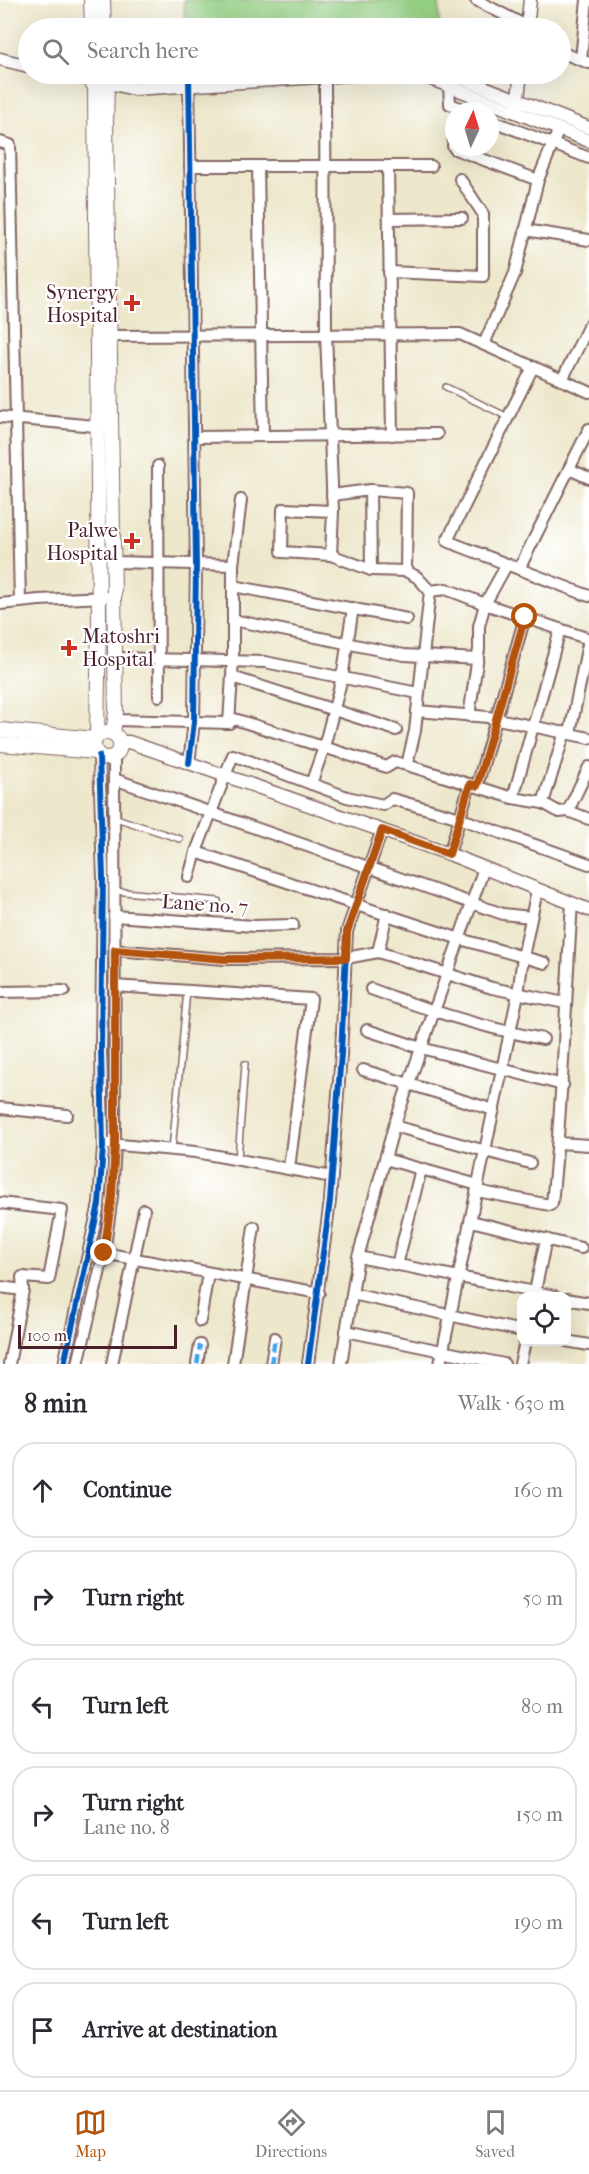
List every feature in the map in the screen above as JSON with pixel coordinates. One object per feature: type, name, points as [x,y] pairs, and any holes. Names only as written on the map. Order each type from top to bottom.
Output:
[{"type":"main road","points":[[91,0],[92,18]]},
{"type":"main road","points":[[103,0],[104,18]]},
{"type":"main road","points":[[0,730],[97,746],[109,758],[114,756],[120,747],[116,732],[114,562],[104,427],[110,336],[106,122],[102,84]]},
{"type":"main road","points":[[97,746],[104,427],[102,84]]},
{"type":"main road","points":[[97,746],[108,732],[116,732]]},
{"type":"main road","points":[[0,744],[97,746]]},
{"type":"street","points":[[476,0],[509,18]]},
{"type":"street","points":[[528,18],[530,0]]},
{"type":"street","points":[[585,61],[586,0]]},
{"type":"street","points":[[0,59],[18,64]]},
{"type":"street","points":[[189,84],[196,564],[194,722],[189,763]]},
{"type":"street","points":[[325,84],[327,334],[333,511],[331,555]]},
{"type":"street","points":[[450,84],[450,102]]},
{"type":"street","points":[[460,84],[517,106],[589,128]]},
{"type":"street","points":[[517,106],[520,84]]},
{"type":"street","points":[[517,106],[559,129],[589,141]]},
{"type":"street","points":[[499,124],[589,158]]},
{"type":"street","points":[[484,344],[515,273],[538,180],[559,129]]},
{"type":"street","points":[[0,142],[10,145],[20,602]]},
{"type":"street","points":[[474,156],[538,180]]},
{"type":"street","points":[[190,166],[430,166]]},
{"type":"street","points":[[258,166],[263,436]]},
{"type":"street","points":[[388,166],[392,435]]},
{"type":"street","points":[[389,272],[483,276],[483,214],[460,179]]},
{"type":"street","points":[[389,219],[462,218]]},
{"type":"street","points":[[525,230],[589,240]]},
{"type":"street","points":[[562,380],[589,325]]},
{"type":"street","points":[[110,336],[460,333],[589,392]]},
{"type":"street","points":[[533,367],[447,541],[588,594]]},
{"type":"street","points":[[0,417],[104,427]]},
{"type":"street","points":[[519,569],[589,429]]},
{"type":"street","points":[[195,437],[437,434]]},
{"type":"street","points":[[158,466],[159,696]]},
{"type":"street","points":[[569,469],[589,478]]},
{"type":"street","points":[[332,495],[370,490],[407,493],[406,571]]},
{"type":"street","points":[[370,490],[371,570]]},
{"type":"street","points":[[230,723],[233,660],[233,565],[241,500]]},
{"type":"street","points":[[333,511],[283,509],[282,552],[331,555],[371,570],[406,571],[417,577],[430,591],[416,731],[407,765]]},
{"type":"street","points":[[114,562],[233,565]]},
{"type":"street","points":[[469,716],[478,659],[479,626],[485,604],[507,564]]},
{"type":"street","points":[[233,586],[407,619]]},
{"type":"street","points":[[430,591],[446,589],[589,639],[568,733],[543,803]]},
{"type":"street","points":[[0,604],[114,597]]},
{"type":"street","points":[[312,784],[342,678],[353,608]]},
{"type":"street","points":[[449,854],[496,719],[525,617]]},
{"type":"street","points":[[233,620],[404,655],[478,659]]},
{"type":"street","points":[[513,798],[560,630]]},
{"type":"street","points":[[116,658],[265,662],[418,693]]},
{"type":"street","points":[[232,677],[396,730]]},
{"type":"street","points":[[417,711],[496,719],[589,738]]},
{"type":"street","points":[[116,732],[194,722],[230,723],[234,719],[387,767],[395,762],[407,765],[513,798],[543,803],[559,812],[568,811],[589,819]]},
{"type":"street","points":[[116,732],[129,742],[449,854],[589,910]]},
{"type":"street","points":[[78,1364],[104,1253],[112,1196],[115,1144],[114,891],[108,869],[97,746]]},
{"type":"street","points":[[189,877],[196,852],[233,755],[365,802],[383,805],[392,799],[460,818],[589,864]]},
{"type":"street","points":[[64,1364],[99,1204],[103,1143],[100,1051],[108,869],[113,817],[114,756]]},
{"type":"street","points":[[568,811],[589,768]]},
{"type":"street","points":[[114,779],[503,914],[531,917]]},
{"type":"street","points":[[308,1364],[319,1293],[332,1177],[347,932],[382,830]]},
{"type":"street","points":[[196,852],[460,939],[545,963]]},
{"type":"street","points":[[341,1364],[358,1257],[393,1125],[484,868]]},
{"type":"street","points":[[440,1364],[518,994],[537,890]]},
{"type":"street","points":[[385,1159],[477,1188],[552,1204],[563,1085],[565,1003],[572,904]]},
{"type":"street","points":[[378,952],[387,914]]},
{"type":"street","name":"Lane no. 7","points":[[114,916],[254,926],[294,925]]},
{"type":"street","points":[[115,950],[224,959],[346,958],[378,952],[492,988],[565,1003]]},
{"type":"street","points":[[114,986],[311,999],[290,1168]]},
{"type":"street","points":[[371,989],[434,1012],[510,1033],[543,1039]]},
{"type":"street","points":[[0,992],[64,991]]},
{"type":"street","points":[[367,1030],[502,1071],[563,1085]]},
{"type":"street","points":[[363,1070],[494,1110]]},
{"type":"street","points":[[0,1108],[67,1115]]},
{"type":"street","points":[[393,1125],[530,1163]]},
{"type":"street","points":[[103,1143],[238,1159],[332,1177]]},
{"type":"street","points":[[558,1143],[589,1145]]},
{"type":"street","points":[[397,1265],[421,1169]]},
{"type":"street","points":[[0,1203],[62,1210],[49,1279],[22,1276],[23,1290],[9,1364]]},
{"type":"street","points":[[112,1364],[144,1210]]},
{"type":"street","points":[[471,1221],[581,1248]]},
{"type":"street","points":[[233,1364],[254,1227]]},
{"type":"street","points":[[535,1292],[546,1239]]},
{"type":"street","points":[[90,1250],[319,1293]]},
{"type":"street","points":[[358,1257],[526,1292]]},
{"type":"street","points":[[200,1321],[207,1273]]},
{"type":"street","points":[[0,1287],[23,1290]]},
{"type":"street","points":[[352,1294],[517,1330]]},
{"type":"street","points":[[571,1300],[589,1303]]},
{"type":"street","points":[[346,1331],[504,1364]]},
{"type":"street","points":[[271,1364],[275,1338]]},
{"type":"street","points":[[571,1342],[589,1346]]},
{"type":"street","points":[[197,1364],[200,1345]]},
{"type":"street","points":[[520,1364],[524,1346]]},
{"type":"lane","points":[[446,387],[508,417]]},
{"type":"lane","points":[[113,817],[180,840]]},
{"type":"lane","points":[[114,891],[218,901]]},
{"type":"lane","points":[[172,1150],[187,991]]},
{"type":"lane","points":[[238,1159],[245,1064]]},
{"type":"green space","points":[[184,0],[439,0],[439,18],[185,18]]},
{"type":"marked path","points":[[271,1364],[275,1338]]},
{"type":"marked path","points":[[197,1364],[200,1345]]},
{"type":"cycle path","points":[[189,84],[196,564],[194,722],[189,763]]},
{"type":"cycle path","points":[[64,1364],[99,1204],[103,1147],[101,1051],[103,877],[99,756]]},
{"type":"cycle path","points":[[308,1364],[330,1201],[347,931],[382,830]]},
{"type":"place","name":"Synergy Hospital","points":[[132,303]]},
{"type":"place","name":"Palwe Hospital","points":[[132,541]]},
{"type":"place","name":"Matoshri Hospital","points":[[69,648]]},
{"type":"route","points":[[104,1253],[112,1196],[115,1144],[115,950],[224,959],[346,958],[347,932],[382,830],[449,854],[470,784],[477,786],[525,617]]}]
